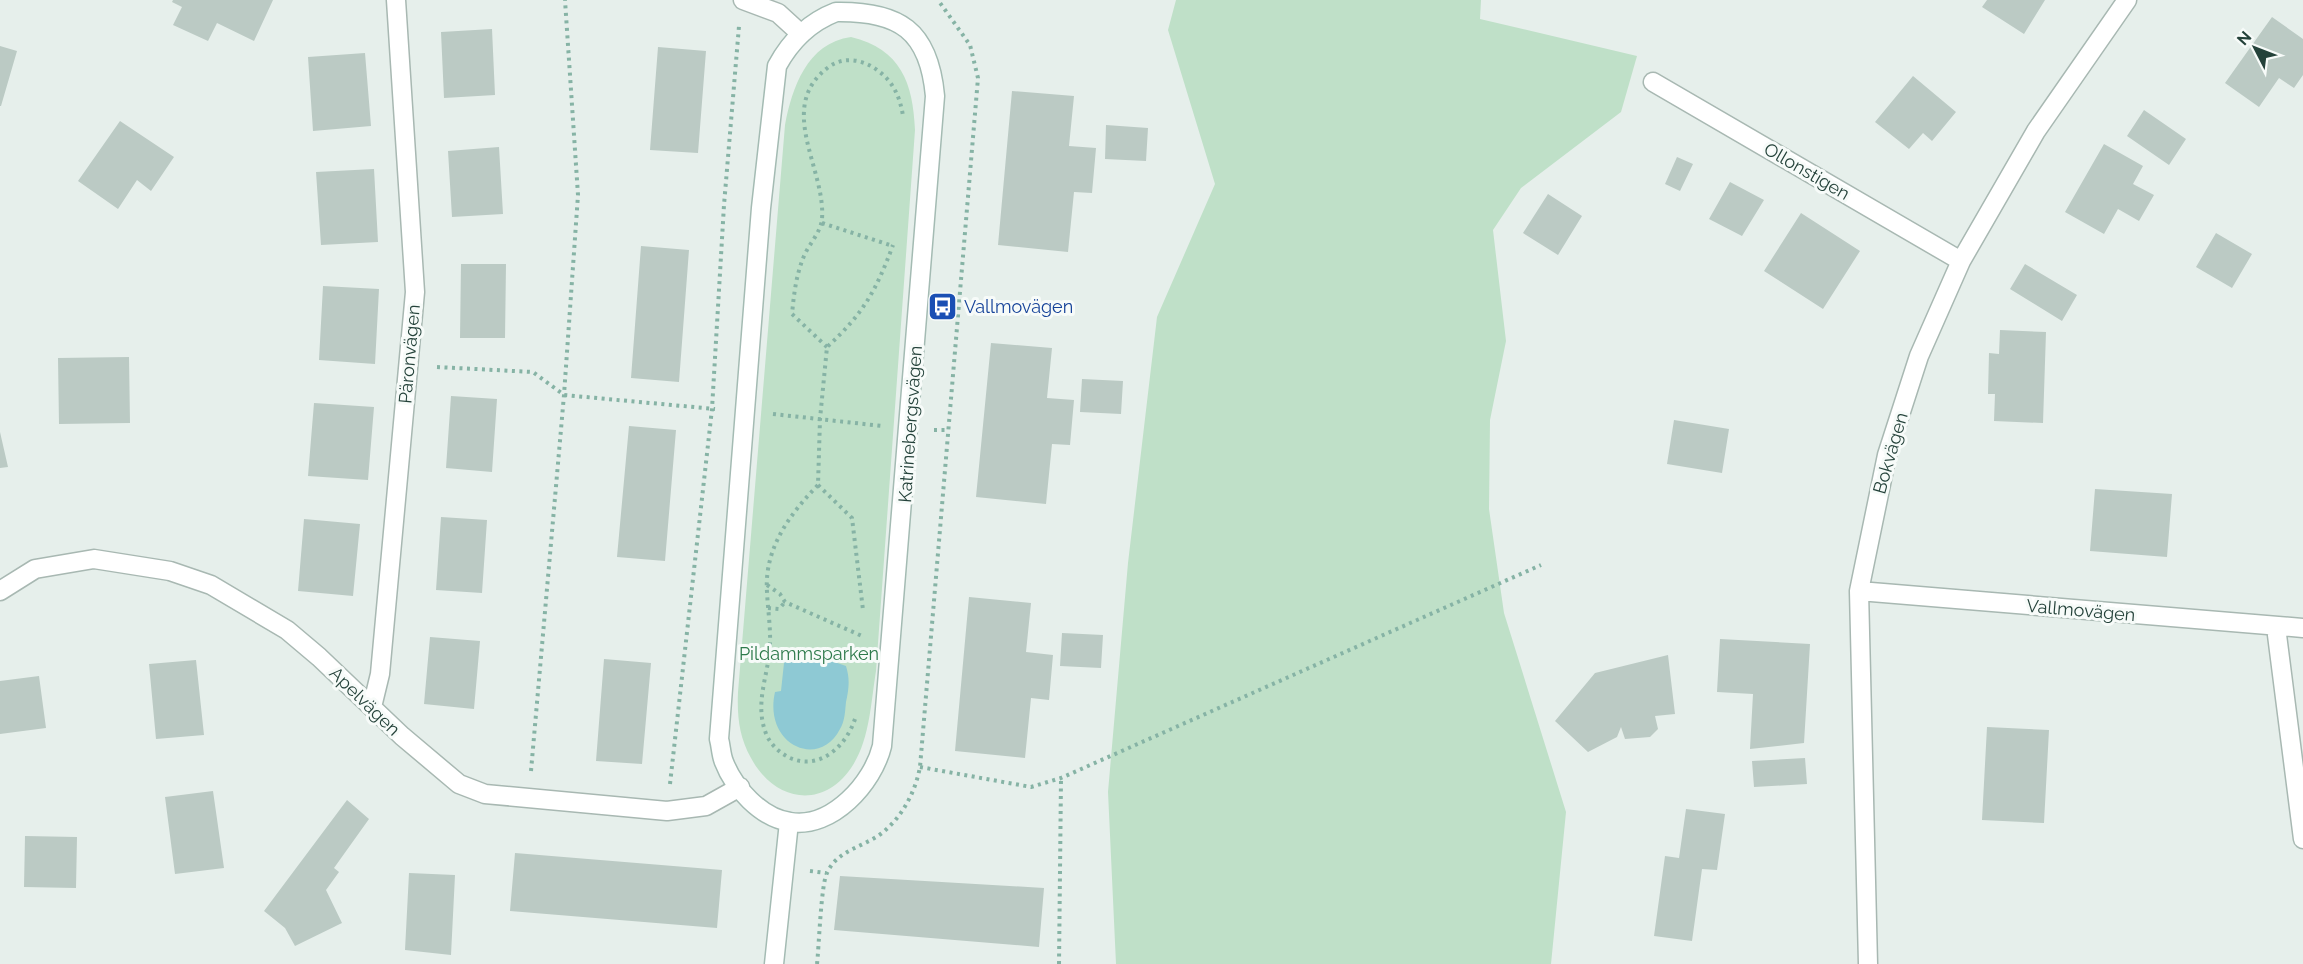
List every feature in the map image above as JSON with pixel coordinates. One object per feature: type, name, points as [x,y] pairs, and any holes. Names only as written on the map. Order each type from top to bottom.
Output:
[{"type":"street","name":"Päronvägen","points":[[372,708],[380,674],[415,292],[396,0]]},
{"type":"street","points":[[743,0],[778,12],[801,34]]},
{"type":"street","name":"Bokvägen","points":[[1868,964],[1859,591],[1887,455],[1919,356],[1961,261],[2036,131],[2127,0]]},
{"type":"street","name":"Katrinebergsvägen","points":[[861,6],[891,18],[906,27],[927,56],[935,96],[885,724],[877,765],[857,793],[822,817],[805,822],[789,822],[762,811],[740,787],[724,762],[719,739],[761,208],[777,66],[787,47],[823,17],[861,6]]},
{"type":"street","name":"Ollonstigen","points":[[1653,82],[1961,261]]},
{"type":"street","name":"Apelvägen","points":[[0,591],[34,569],[94,559],[170,572],[211,585],[287,630],[320,657],[372,708],[459,784],[485,794],[667,811],[706,806],[740,787]]},
{"type":"street","name":"Vallmovägen","points":[[1859,591],[2303,628]]},
{"type":"street","points":[[2276,627],[2303,839]]},
{"type":"street","points":[[774,964],[789,822]]},
{"type":"path","points":[[528,799],[564,395],[578,195],[566,0]]},
{"type":"path","points":[[667,811],[712,409],[724,205],[739,23]]},
{"type":"path","points":[[827,347],[792,314],[796,275],[822,223],[823,198],[803,123],[807,100],[823,72],[835,63],[851,60],[866,63],[880,72],[899,98],[904,128]]},
{"type":"path","points":[[822,223],[893,246]]},
{"type":"path","points":[[856,716],[845,739],[836,749],[816,761],[794,760],[772,744],[764,725],[760,698],[769,656],[766,585],[770,555],[791,514],[818,485],[820,419],[827,347],[854,322],[880,280],[895,236]]},
{"type":"path","points":[[409,366],[533,372],[564,395],[910,429],[948,430]]},
{"type":"path","points":[[818,485],[852,518],[863,614]]},
{"type":"path","points":[[920,767],[1031,787],[1061,778],[1541,565]]},
{"type":"path","points":[[766,585],[776,590],[785,602],[862,636]]},
{"type":"path","points":[[768,608],[779,609],[785,602]]},
{"type":"path","points":[[861,648],[863,625]]},
{"type":"path","points":[[1059,964],[1061,778]]},
{"type":"green space","points":[[1176,0],[1481,0],[1480,19],[1637,56],[1621,112],[1521,188],[1493,230],[1506,341],[1490,420],[1489,509],[1504,613],[1566,812],[1551,964],[1116,964],[1108,792],[1128,563],[1157,317],[1215,184],[1168,30]]},
{"type":"green space","name":"Pildammsparken","points":[[851,37],[882,50],[901,70],[911,97],[915,130],[876,671],[869,719],[859,754],[842,779],[829,789],[815,794],[800,795],[786,792],[773,784],[761,773],[751,758],[740,726],[738,692],[785,125],[792,96],[804,69],[823,48]]},
{"type":"water","points":[[800,650],[846,666],[849,679],[843,723],[831,741],[819,748],[807,749],[795,746],[785,738],[777,726],[773,710],[775,692],[781,691],[784,663]]},
{"type":"building","points":[[173,0],[273,0],[254,41],[217,23],[208,41],[173,25],[182,7],[172,2]]},
{"type":"building","points":[[1987,0],[2045,0],[2024,34],[1982,7]]},
{"type":"building","points":[[2272,17],[2303,39],[2303,75],[2294,88],[2279,78],[2259,107],[2225,83]]},
{"type":"building","points":[[492,29],[495,95],[444,98],[441,32]]},
{"type":"building","points":[[0,46],[17,51],[1,106],[0,106]]},
{"type":"building","points":[[658,47],[706,51],[698,153],[650,150]]},
{"type":"building","points":[[365,53],[371,126],[313,131],[308,57]]},
{"type":"building","points":[[1913,76],[1956,112],[1932,141],[1923,133],[1909,149],[1875,122]]},
{"type":"building","points":[[1012,91],[1074,96],[1069,146],[1096,148],[1092,193],[1074,192],[1068,252],[998,245]]},
{"type":"building","points":[[2144,110],[2186,139],[2169,165],[2127,136]]},
{"type":"building","points":[[120,121],[174,157],[151,191],[137,180],[118,209],[78,181]]},
{"type":"building","points":[[1106,125],[1148,128],[1146,161],[1105,159]]},
{"type":"building","points":[[2104,144],[2143,166],[2133,184],[2154,195],[2139,221],[2118,209],[2104,234],[2065,212]]},
{"type":"building","points":[[499,147],[503,214],[452,217],[448,151]]},
{"type":"building","points":[[1677,157],[1693,164],[1680,191],[1665,184]]},
{"type":"building","points":[[374,169],[378,242],[321,245],[316,172]]},
{"type":"building","points":[[1730,182],[1764,200],[1742,236],[1709,219]]},
{"type":"building","points":[[1548,194],[1582,216],[1558,255],[1523,233]]},
{"type":"building","points":[[1801,213],[1860,251],[1823,309],[1764,271]]},
{"type":"building","points":[[2216,233],[2252,254],[2232,288],[2196,267]]},
{"type":"building","points":[[641,246],[689,250],[679,382],[631,378]]},
{"type":"building","points":[[461,264],[506,264],[505,338],[460,338]]},
{"type":"building","points":[[2025,264],[2077,295],[2062,321],[2010,289]]},
{"type":"building","points":[[323,286],[379,289],[375,364],[319,360]]},
{"type":"building","points":[[2000,330],[2046,332],[2043,423],[1994,421],[1995,394],[1988,394],[1989,353],[1999,354]]},
{"type":"building","points":[[991,343],[1052,348],[1047,398],[1074,400],[1070,445],[1052,444],[1046,504],[976,497]]},
{"type":"building","points":[[129,357],[130,423],[59,424],[58,358]]},
{"type":"building","points":[[1082,379],[1123,381],[1121,414],[1080,412]]},
{"type":"building","points":[[451,396],[497,399],[492,472],[446,468]]},
{"type":"building","points":[[314,403],[374,407],[368,480],[308,476]]},
{"type":"building","points":[[1674,420],[1729,429],[1722,473],[1667,464]]},
{"type":"building","points":[[629,426],[676,430],[665,561],[617,557]]},
{"type":"building","points":[[0,432],[8,467],[0,468]]},
{"type":"building","points":[[2095,489],[2172,494],[2167,557],[2090,551]]},
{"type":"building","points":[[441,517],[487,520],[482,593],[436,590]]},
{"type":"building","points":[[304,519],[360,524],[353,596],[298,591]]},
{"type":"building","points":[[969,597],[1031,603],[1026,652],[1053,655],[1049,700],[1031,698],[1025,758],[955,751]]},
{"type":"building","points":[[1062,633],[1103,635],[1101,668],[1060,666]]},
{"type":"building","points":[[430,637],[480,641],[474,709],[424,704]]},
{"type":"building","points":[[1720,639],[1810,644],[1804,743],[1750,749],[1753,694],[1717,692]]},
{"type":"building","points":[[1668,655],[1675,714],[1655,716],[1658,729],[1650,737],[1625,739],[1621,727],[1617,737],[1588,752],[1555,721],[1595,673]]},
{"type":"building","points":[[604,659],[651,663],[642,764],[596,761]]},
{"type":"building","points":[[196,660],[204,735],[156,739],[149,664]]},
{"type":"building","points":[[39,676],[46,728],[0,734],[0,681]]},
{"type":"building","points":[[1987,727],[2049,730],[2044,823],[1982,820]]},
{"type":"building","points":[[1805,758],[1807,784],[1754,787],[1752,761]]},
{"type":"building","points":[[213,791],[224,868],[175,874],[165,797]]},
{"type":"building","points":[[347,800],[369,819],[334,868],[339,872],[326,890],[342,923],[295,946],[285,928],[264,911]]},
{"type":"building","points":[[1686,809],[1725,814],[1717,870],[1702,869],[1692,941],[1654,936],[1665,856],[1679,858]]},
{"type":"building","points":[[25,836],[77,837],[76,888],[24,887]]},
{"type":"building","points":[[515,853],[722,870],[717,928],[510,911]]},
{"type":"building","points":[[409,873],[455,875],[451,955],[405,950]]},
{"type":"building","points":[[840,876],[1044,888],[1039,947],[834,930]]},
{"type":"place","name":"Vallmovägen","points":[[943,306]]}]
